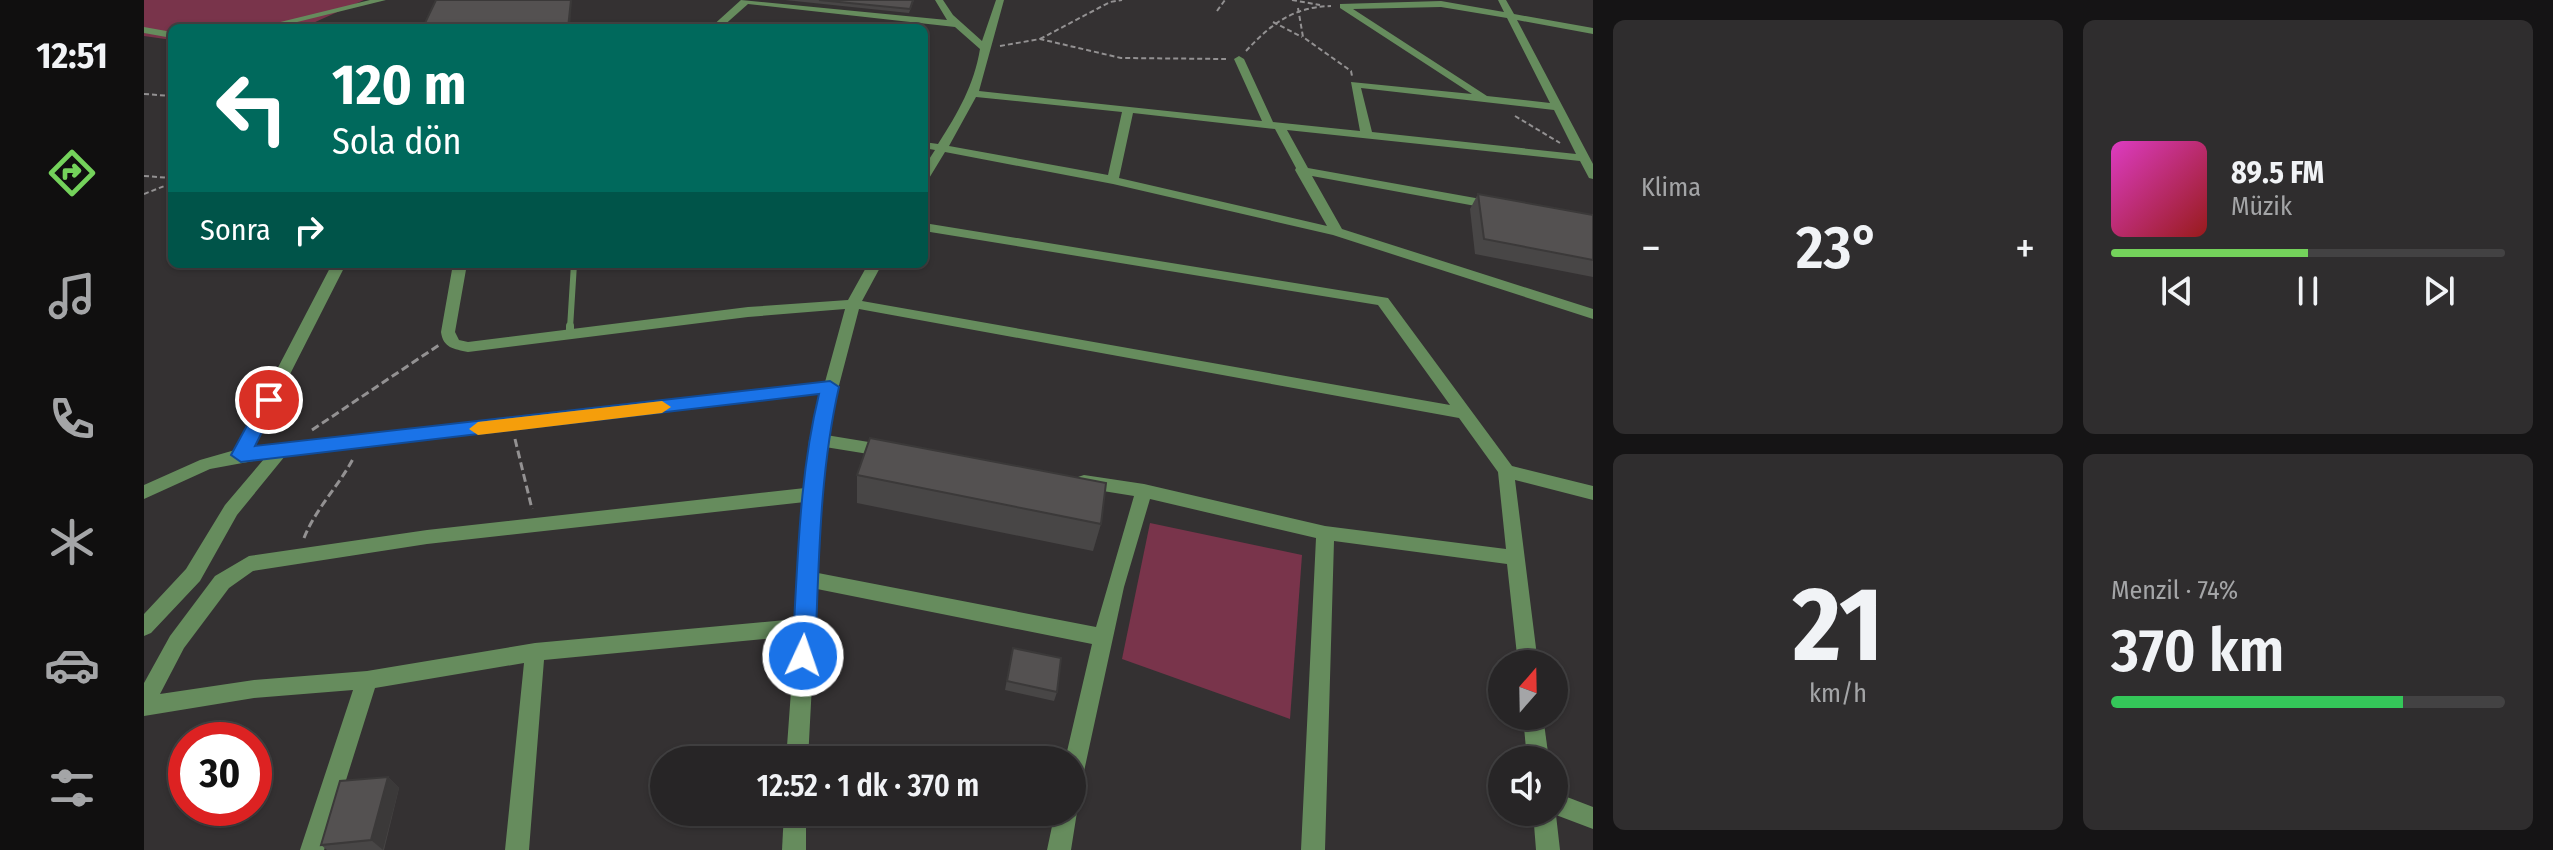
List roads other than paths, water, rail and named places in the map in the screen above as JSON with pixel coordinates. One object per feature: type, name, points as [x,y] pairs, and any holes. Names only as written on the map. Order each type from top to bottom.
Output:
[{"type":"street","points":[[278,24],[382,0]]},
{"type":"street","points":[[939,0],[956,24],[985,48]]},
{"type":"street","points":[[928,170],[971,93],[984,61],[1000,0]]},
{"type":"street","points":[[720,24],[746,1],[956,24]]},
{"type":"street","points":[[1504,1],[1593,175]]},
{"type":"street","points":[[1340,3],[1424,3],[1593,31]]},
{"type":"street","points":[[1340,3],[1487,99]]},
{"type":"street","points":[[858,24],[865,14]]},
{"type":"street","points":[[144,30],[168,34]]},
{"type":"street","points":[[1239,59],[1337,232]]},
{"type":"street","points":[[1367,135],[1355,84],[1557,107]]},
{"type":"street","points":[[971,93],[1584,158]]},
{"type":"street","points":[[1113,180],[1128,109]]},
{"type":"street","points":[[928,146],[1113,180],[1337,232],[1593,314]]},
{"type":"street","points":[[1301,170],[1501,206]]},
{"type":"street","points":[[928,228],[1383,301],[1506,471],[1526,650]]},
{"type":"street","points":[[241,455],[337,268]]},
{"type":"street","points":[[459,268],[449,339],[454,344],[468,347],[748,312],[853,304],[1464,413]]},
{"type":"street","points":[[798,746],[817,440],[853,304],[873,268]]},
{"type":"street","points":[[144,492],[206,464],[241,455],[830,387]]},
{"type":"street","points":[[817,440],[911,454]]},
{"type":"street","points":[[144,627],[193,575],[231,510],[279,452]]},
{"type":"street","points":[[1506,471],[1593,493]]},
{"type":"street","points":[[1066,479],[1144,491],[1325,533],[1516,558]]},
{"type":"street","points":[[1079,746],[1103,637],[1144,491]]},
{"type":"street","points":[[144,704],[177,642],[222,582],[249,564],[536,524],[812,494]]},
{"type":"street","points":[[1313,850],[1325,533]]},
{"type":"street","points":[[808,579],[1103,637]]},
{"type":"street","points":[[144,704],[254,689],[367,680],[535,652],[805,627]]},
{"type":"street","points":[[517,850],[535,652]]},
{"type":"street","points":[[312,850],[367,680]]},
{"type":"street","points":[[1568,808],[1593,818]]},
{"type":"street","points":[[794,850],[795,826]]},
{"type":"street","points":[[1059,850],[1063,826]]},
{"type":"street","points":[[1545,826],[1548,850]]},
{"type":"lane","points":[[570,334],[574,268]]}]
